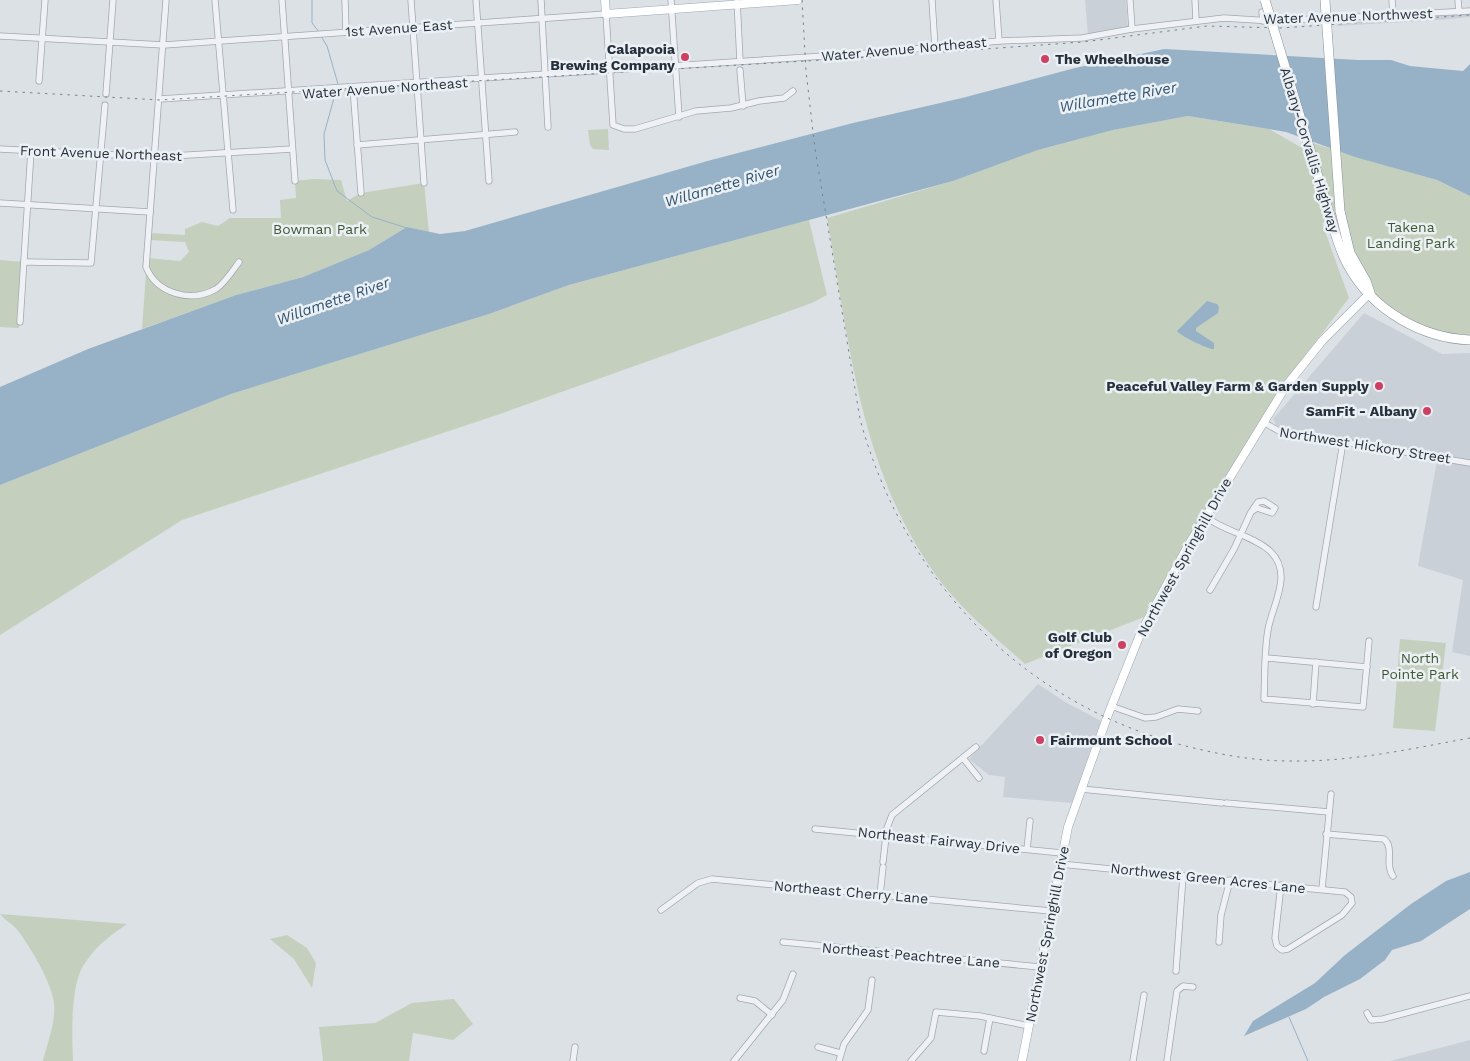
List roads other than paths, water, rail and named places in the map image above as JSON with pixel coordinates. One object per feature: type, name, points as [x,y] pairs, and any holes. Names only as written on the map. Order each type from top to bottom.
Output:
[{"type":"highway","name":"Albany-Corvallis Highway","points":[[1265,0],[1329,213],[1345,259],[1359,283],[1397,317],[1414,328],[1440,336],[1470,340]]},
{"type":"highway","name":"Albany-Corvallis Highway","points":[[1325,0],[1340,210],[1350,252],[1366,281],[1370,294]]},
{"type":"main road","points":[[605,0],[606,14]]},
{"type":"main road","name":"1st Avenue East","points":[[606,14],[737,2],[798,0]]},
{"type":"main road","name":"Northwest Springhill Drive","points":[[1022,1061],[1062,853],[1081,789],[1147,620],[1206,517],[1286,386],[1311,353],[1370,294]]},
{"type":"street","points":[[39,81],[45,0]]},
{"type":"street","points":[[106,94],[113,0]]},
{"type":"street","points":[[166,0],[160,101],[150,212],[148,270],[160,284],[178,295],[189,297],[217,288],[239,262]]},
{"type":"street","points":[[215,0],[233,210]]},
{"type":"street","points":[[282,0],[295,181]]},
{"type":"street","points":[[345,0],[346,32]]},
{"type":"street","points":[[412,0],[424,183]]},
{"type":"street","points":[[476,0],[489,181]]},
{"type":"street","points":[[541,0],[548,127]]},
{"type":"street","points":[[671,0],[678,117]]},
{"type":"street","points":[[932,0],[935,48]]},
{"type":"street","points":[[996,0],[999,41]]},
{"type":"street","points":[[1130,0],[1132,29]]},
{"type":"street","points":[[1195,0],[1196,20]]},
{"type":"street","points":[[1392,0],[1393,15]]},
{"type":"street","points":[[1458,0],[1459,12]]},
{"type":"street","points":[[737,2],[740,61]]},
{"type":"street","name":"Water Avenue Northwest","points":[[1196,20],[1224,18],[1263,21],[1470,10]]},
{"type":"street","points":[[1262,12],[1263,21]]},
{"type":"street","points":[[606,14],[613,125],[624,129],[635,129],[696,111],[742,106],[784,98],[793,91]]},
{"type":"street","name":"1st Avenue East","points":[[0,36],[164,45],[606,14]]},
{"type":"street","name":"Water Avenue Northeast","points":[[160,101],[546,76],[935,48],[999,41],[1082,38],[1196,20]]},
{"type":"street","points":[[740,70],[742,106]]},
{"type":"street","points":[[353,88],[361,193]]},
{"type":"street","points":[[24,262],[91,263],[104,104]]},
{"type":"street","points":[[357,145],[515,132]]},
{"type":"street","name":"Front Avenue Northeast","points":[[0,149],[155,157],[292,149]]},
{"type":"street","points":[[20,322],[31,151]]},
{"type":"street","points":[[0,203],[150,212]]},
{"type":"street","name":"Northwest Hickory Street","points":[[1263,422],[1279,432],[1470,463]]},
{"type":"street","points":[[1316,607],[1343,442]]},
{"type":"street","points":[[1210,590],[1253,509]]},
{"type":"street","points":[[1206,517],[1224,528],[1241,534],[1268,549],[1273,554],[1280,572],[1281,586],[1268,631],[1264,699],[1363,707],[1369,641]]},
{"type":"street","points":[[1266,658],[1366,666]]},
{"type":"street","points":[[1313,704],[1316,662]]},
{"type":"street","points":[[1112,706],[1145,718],[1156,717],[1178,708],[1198,711]]},
{"type":"street","points":[[880,895],[886,835],[892,815],[976,747]]},
{"type":"street","points":[[963,758],[979,778]]},
{"type":"street","points":[[1081,789],[1328,812]]},
{"type":"street","name":"Northwest Green Acres Lane","points":[[1060,864],[1322,889],[1331,794]]},
{"type":"street","points":[[1027,849],[1030,821]]},
{"type":"street","name":"Northeast Fairway Drive","points":[[815,829],[1062,853]]},
{"type":"street","points":[[1326,834],[1384,839],[1389,846],[1388,868],[1393,876]]},
{"type":"street","points":[[1176,971],[1183,876]]},
{"type":"street","name":"Northeast Cherry Lane","points":[[661,910],[698,883],[712,879],[1051,911]]},
{"type":"street","points":[[1219,942],[1221,915],[1230,880]]},
{"type":"street","points":[[1281,885],[1275,938],[1277,946],[1282,950],[1292,947],[1342,915],[1351,906],[1352,900],[1348,893],[1322,889]]},
{"type":"street","name":"Northeast Peachtree Lane","points":[[782,942],[1040,967]]},
{"type":"street","points":[[734,1061],[783,1000],[793,974]]},
{"type":"street","points":[[839,1061],[840,1053],[868,1010],[872,980]]},
{"type":"street","points":[[1167,1061],[1177,991],[1183,986],[1193,987]]},
{"type":"street","points":[[1132,1061],[1144,995]]},
{"type":"street","points":[[1368,1013],[1371,1020],[1383,1019],[1470,996]]},
{"type":"street","points":[[740,998],[755,1001],[772,1015]]},
{"type":"street","points":[[911,1061],[931,1038],[936,1012],[990,1018],[1029,1026]]},
{"type":"street","points":[[984,1050],[990,1018]]},
{"type":"street","points":[[573,1061],[575,1047]]},
{"type":"street","points":[[818,1047],[840,1053]]},
{"type":"water","name":"Willamette River","points":[[1164,49],[1358,60],[1391,60],[1410,66],[1463,71],[1470,64],[1470,196],[1437,180],[1355,157],[1286,132],[1188,116],[1113,130],[1038,150],[953,181],[569,285],[489,314],[231,394],[0,485],[0,387],[88,349],[236,295],[303,277],[369,250],[407,227],[440,234],[465,231],[711,160],[853,123],[962,98],[1075,68]]},
{"type":"water","points":[[1207,301],[1217,304],[1219,307],[1218,313],[1196,328],[1196,331],[1214,343],[1214,349],[1194,342],[1177,331]]},
{"type":"water","points":[[1470,872],[1470,909],[1421,941],[1392,950],[1385,960],[1360,979],[1324,997],[1306,1009],[1244,1036],[1253,1021],[1315,983],[1345,955],[1411,904],[1446,881]]},
{"type":"waterway","points":[[312,0],[312,23],[319,32]]},
{"type":"waterway","points":[[321,36],[327,46],[338,84]]},
{"type":"waterway","points":[[334,98],[324,134],[325,160],[337,191],[372,217],[407,228]]},
{"type":"waterway","points":[[1289,1017],[1308,1061]]},
{"type":"railway","points":[[802,0],[806,71],[815,149],[860,419],[881,479],[908,535],[942,586],[982,632],[1029,671],[1080,704],[1137,730],[1209,752],[1266,760],[1313,761],[1380,754],[1470,738]]},
{"type":"railway","points":[[0,91],[160,100],[872,57],[1083,42],[1207,26],[1281,28],[1470,15]]},
{"type":"place","name":"Calapooia Brewing Company","points":[[685,57]]},
{"type":"place","name":"The Wheelhouse","points":[[1045,59]]},
{"type":"place","name":"Peaceful Valley Farm & Garden Supply","points":[[1379,386]]},
{"type":"place","name":"SamFit - Albany","points":[[1427,411]]},
{"type":"place","name":"Golf Club of Oregon","points":[[1122,645]]},
{"type":"place","name":"Fairmount School","points":[[1040,740]]},
{"type":"park label","name":"Bowman Park","points":[[320,229]]},
{"type":"park label","name":"Takena Landing Park","points":[[1411,236]]},
{"type":"park label","name":"North Pointe Park","points":[[1420,666]]}]
